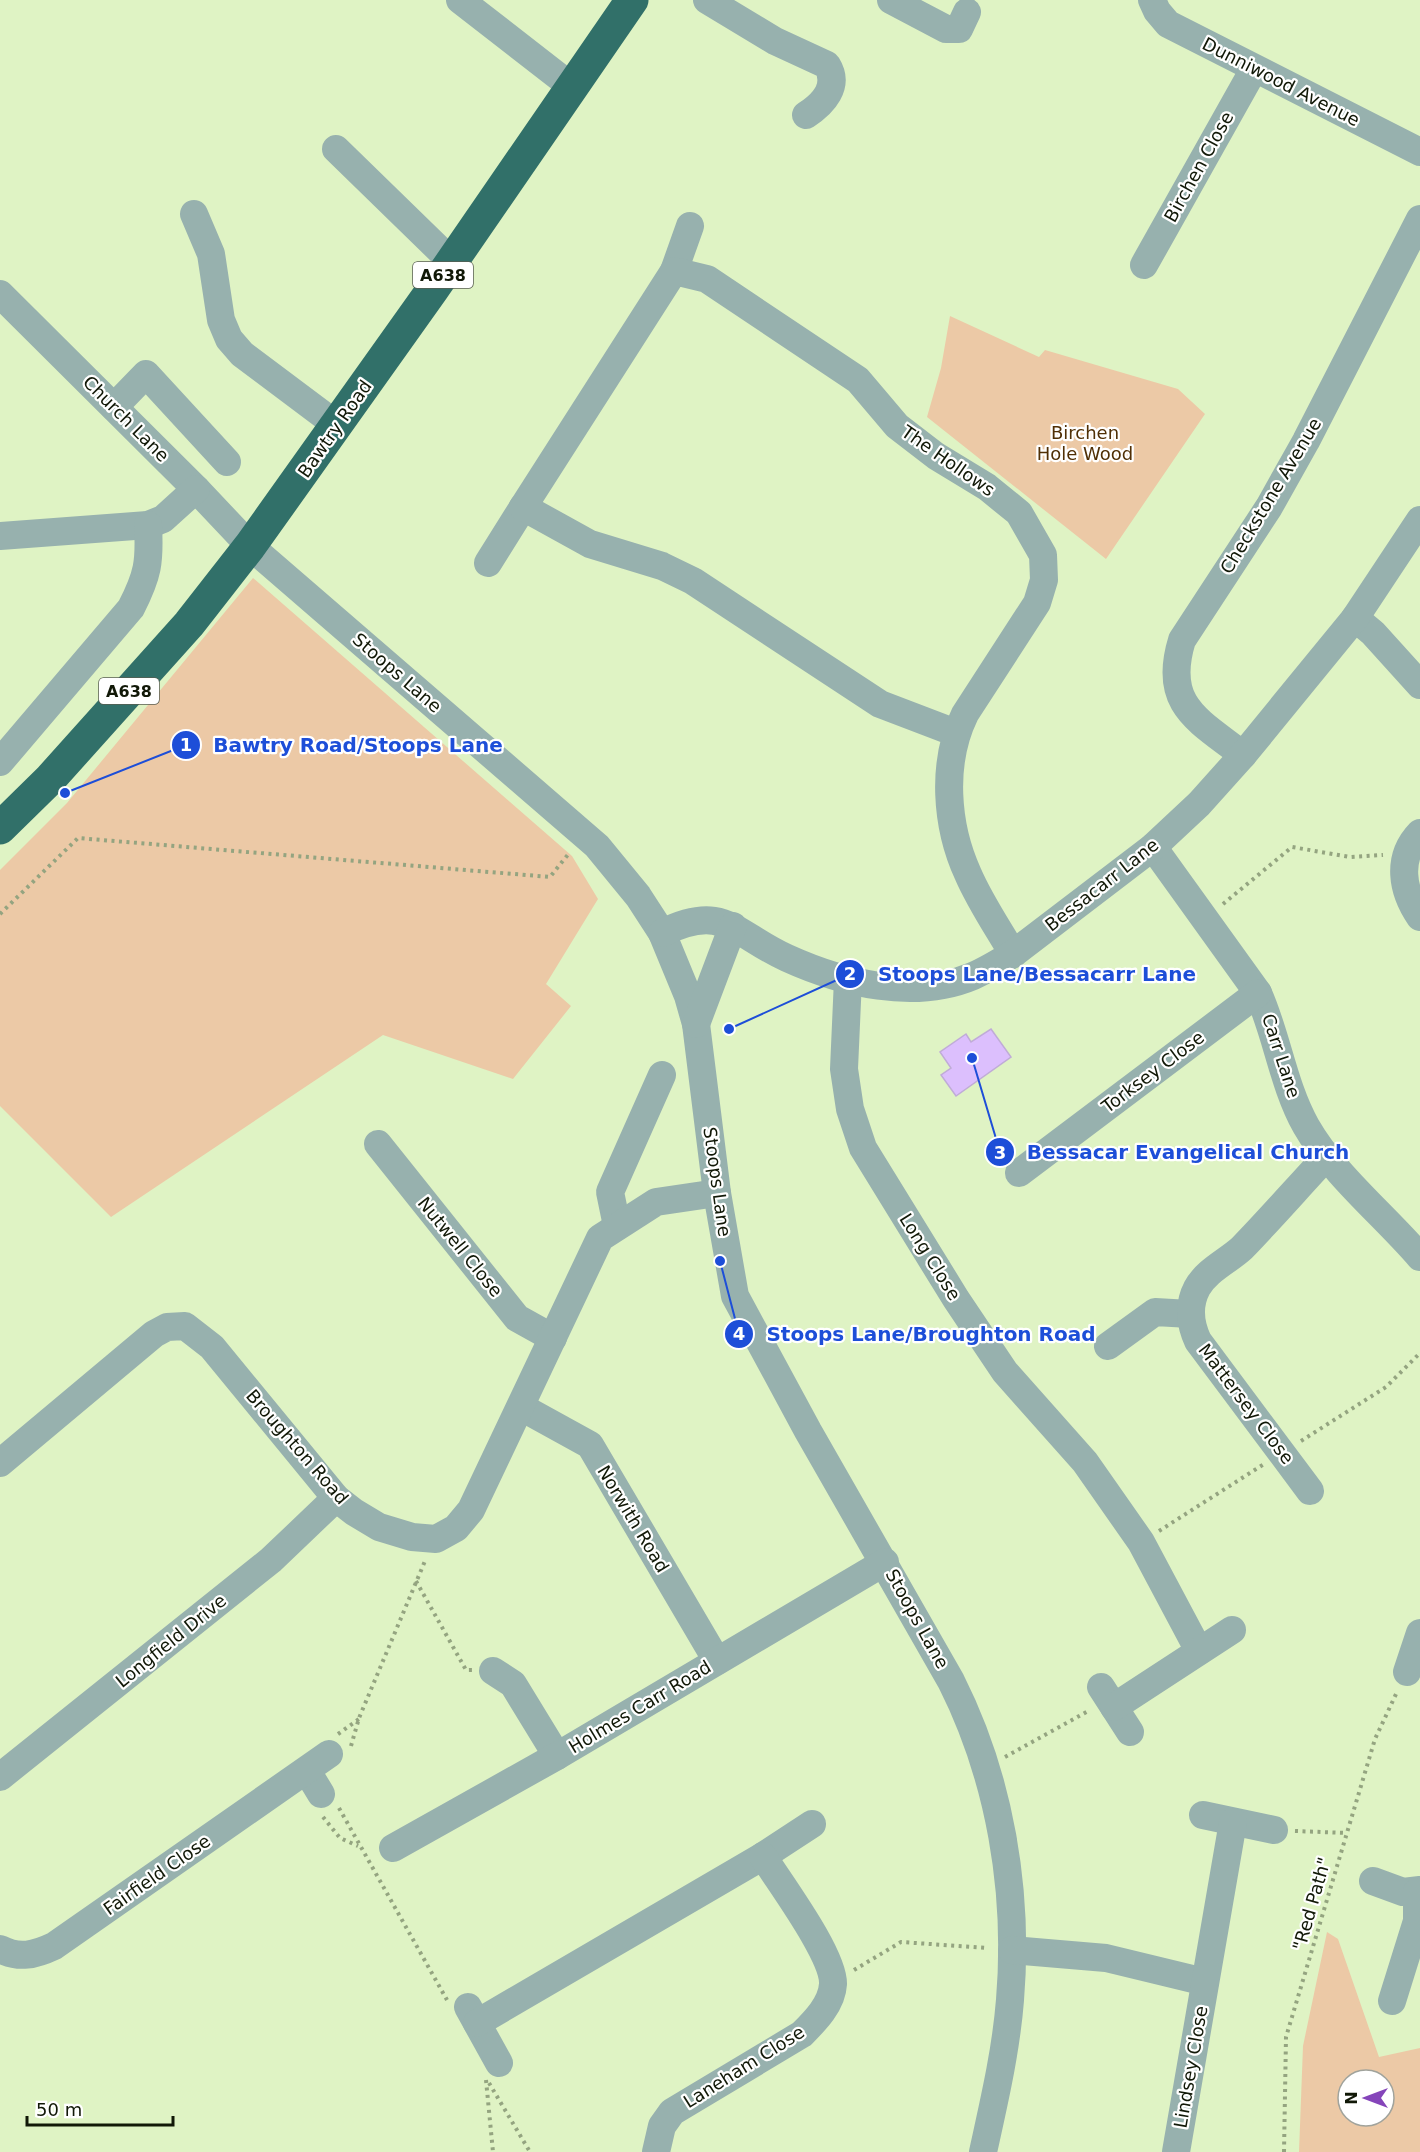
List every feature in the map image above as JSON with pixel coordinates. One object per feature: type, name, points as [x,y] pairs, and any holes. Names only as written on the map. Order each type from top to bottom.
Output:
[{"type":"highway","name":"Bawtry Road","points":[[0,828],[50,779],[189,624],[250,546],[338,426],[632,0]]},
{"type":"street","points":[[460,0],[572,87]]},
{"type":"street","points":[[707,0],[776,41],[827,65],[832,75],[830,90],[822,105],[806,115]]},
{"type":"street","points":[[891,0],[946,29],[959,28],[967,12]]},
{"type":"street","name":"Dunniwood Avenue","points":[[1152,0],[1157,11],[1168,24],[1420,152]]},
{"type":"street","name":"Birchen Close","points":[[1144,265],[1254,69]]},
{"type":"street","points":[[336,149],[452,262]]},
{"type":"street","points":[[194,214],[211,254],[222,320],[229,339],[242,354],[338,426]]},
{"type":"street","name":"Checkstone Avenue","points":[[1244,754],[1194,717],[1181,699],[1175,682],[1175,661],[1182,640],[1269,507],[1306,441],[1420,219]]},
{"type":"street","points":[[488,563],[674,271],[690,226]]},
{"type":"street","name":"The Hollows","points":[[674,271],[707,279],[858,380],[897,426],[936,456],[987,487],[1019,513],[1043,555],[1044,580],[1037,603],[956,733],[951,759],[949,803],[958,845],[968,874],[1013,954]]},
{"type":"street","name":"Church Lane","points":[[0,294],[196,489],[250,546]]},
{"type":"street","points":[[114,407],[146,374],[227,462]]},
{"type":"street","points":[[0,536],[148,525],[164,519],[196,489]]},
{"type":"street","points":[[523,507],[590,544],[662,566],[693,581],[880,704],[956,733]]},
{"type":"street","name":"Bessacarr Lane","points":[[662,933],[682,923],[700,919],[733,926],[786,958],[848,979],[882,986],[943,985],[972,976],[1013,954],[1153,847],[1199,804],[1244,754],[1355,618],[1420,520]]},
{"type":"street","points":[[0,762],[131,608],[144,581],[150,559],[148,525]]},
{"type":"street","name":"Stoops Lane","points":[[250,546],[584,835],[616,867],[662,933],[679,970],[696,1024],[717,1193],[735,1296],[808,1431],[885,1562],[959,1697],[987,1766],[1009,1883],[1012,1950],[1005,2047],[983,2152]]},
{"type":"street","points":[[1355,618],[1373,633],[1420,685]]},
{"type":"street","points":[[1414,843],[1403,877],[1408,899],[1420,917]]},
{"type":"street","name":"Carr Lane","points":[[1153,847],[1258,993],[1270,1019],[1306,1126],[1327,1156],[1420,1257]]},
{"type":"street","points":[[696,1024],[733,926]]},
{"type":"street","name":"Long Close","points":[[848,979],[844,1069],[850,1109],[863,1148],[956,1299],[1005,1372],[1084,1462],[1141,1542],[1199,1651]]},
{"type":"street","name":"Torksey Close","points":[[1019,1173],[1258,993]]},
{"type":"street","points":[[617,1226],[610,1192],[662,1075]]},
{"type":"street","name":"Nutwell Close","points":[[378,1144],[517,1318],[553,1338]]},
{"type":"street","points":[[1108,1346],[1155,1312],[1190,1314],[1197,1288],[1205,1278],[1240,1250],[1327,1156]]},
{"type":"street","name":"Broughton Road","points":[[0,1463],[154,1334],[167,1327],[185,1326],[212,1347],[336,1498],[379,1527],[412,1537],[436,1539],[456,1528],[471,1510],[600,1238],[656,1202],[717,1193]]},
{"type":"street","name":"Mattersey Close","points":[[1190,1314],[1192,1328],[1198,1341],[1310,1491]]},
{"type":"street","name":"Norwith Road","points":[[520,1407],[590,1445],[717,1661]]},
{"type":"street","name":"Longfield Drive","points":[[0,1777],[271,1560],[336,1498]]},
{"type":"street","name":"Holmes Carr Road","points":[[393,1848],[557,1756],[885,1562]]},
{"type":"street","points":[[1130,1732],[1108,1698],[1199,1651],[1232,1630]]},
{"type":"street","points":[[1407,1672],[1420,1633]]},
{"type":"street","points":[[494,1671],[513,1684],[557,1756]]},
{"type":"street","name":"Fairfield Close","points":[[0,1949],[12,1955],[34,1955],[54,1947],[314,1782],[329,1754]]},
{"type":"street","points":[[1203,1815],[1274,1830]]},
{"type":"street","name":"Lindsey Close","points":[[1176,2152],[1233,1822]]},
{"type":"street","points":[[492,2070],[472,2014],[763,1856],[812,1824]]},
{"type":"street","points":[[763,1856],[823,1951],[833,1983]]},
{"type":"street","points":[[1373,1881],[1403,1892],[1418,1891],[1418,1921],[1392,2001]]},
{"type":"street","name":"Lindsey Close","points":[[1012,1950],[1106,1958],[1205,1982]]},
{"type":"street","name":"Laneham Close","points":[[656,2152],[662,2126],[672,2112],[802,2034],[818,2018],[833,1983]]},
{"type":"path","points":[[0,914],[78,838],[550,877],[584,835]]},
{"type":"path","points":[[1206,918],[1292,847],[1350,857],[1414,843]]},
{"type":"path","points":[[416,1581],[466,1670],[494,1671]]},
{"type":"path","name":"\"Red Path\"","points":[[1284,2152],[1286,2037],[1375,1739],[1407,1672]]},
{"type":"path","points":[[987,1766],[1108,1698]]},
{"type":"path","points":[[314,1782],[316,1809],[340,1838],[358,1846]]},
{"type":"path","points":[[1274,1830],[1347,1833]]},
{"type":"path","points":[[833,1983],[901,1942],[1012,1950]]},
{"type":"path","points":[[492,2070],[530,2152]]},
{"type":"green space","name":"Birchen Hole Wood","points":[[950,316],[1039,357],[1045,350],[1178,389],[1205,414],[1106,559],[927,417],[941,368]]},
{"type":"green space","points":[[253,578],[572,856],[598,899],[546,984],[571,1006],[513,1079],[383,1035],[111,1217],[0,1106],[0,870],[67,803]]},
{"type":"green space","points":[[1327,1932],[1338,1939],[1379,2057],[1420,2048],[1420,2152],[1299,2152],[1303,2046]]},
{"type":"building","points":[[991,1029],[1011,1057],[956,1096],[941,1075],[951,1068],[940,1052],[966,1034],[971,1042]]},
{"type":"place","name":"Bawtry Road/Stoops Lane","points":[[65,793]]},
{"type":"place","name":"Stoops Lane/Bessacarr Lane","points":[[729,1029]]},
{"type":"place","name":"Bessacar Evangelical Church","points":[[972,1058]]},
{"type":"place","name":"Stoops Lane/Broughton Road","points":[[720,1261]]}]
